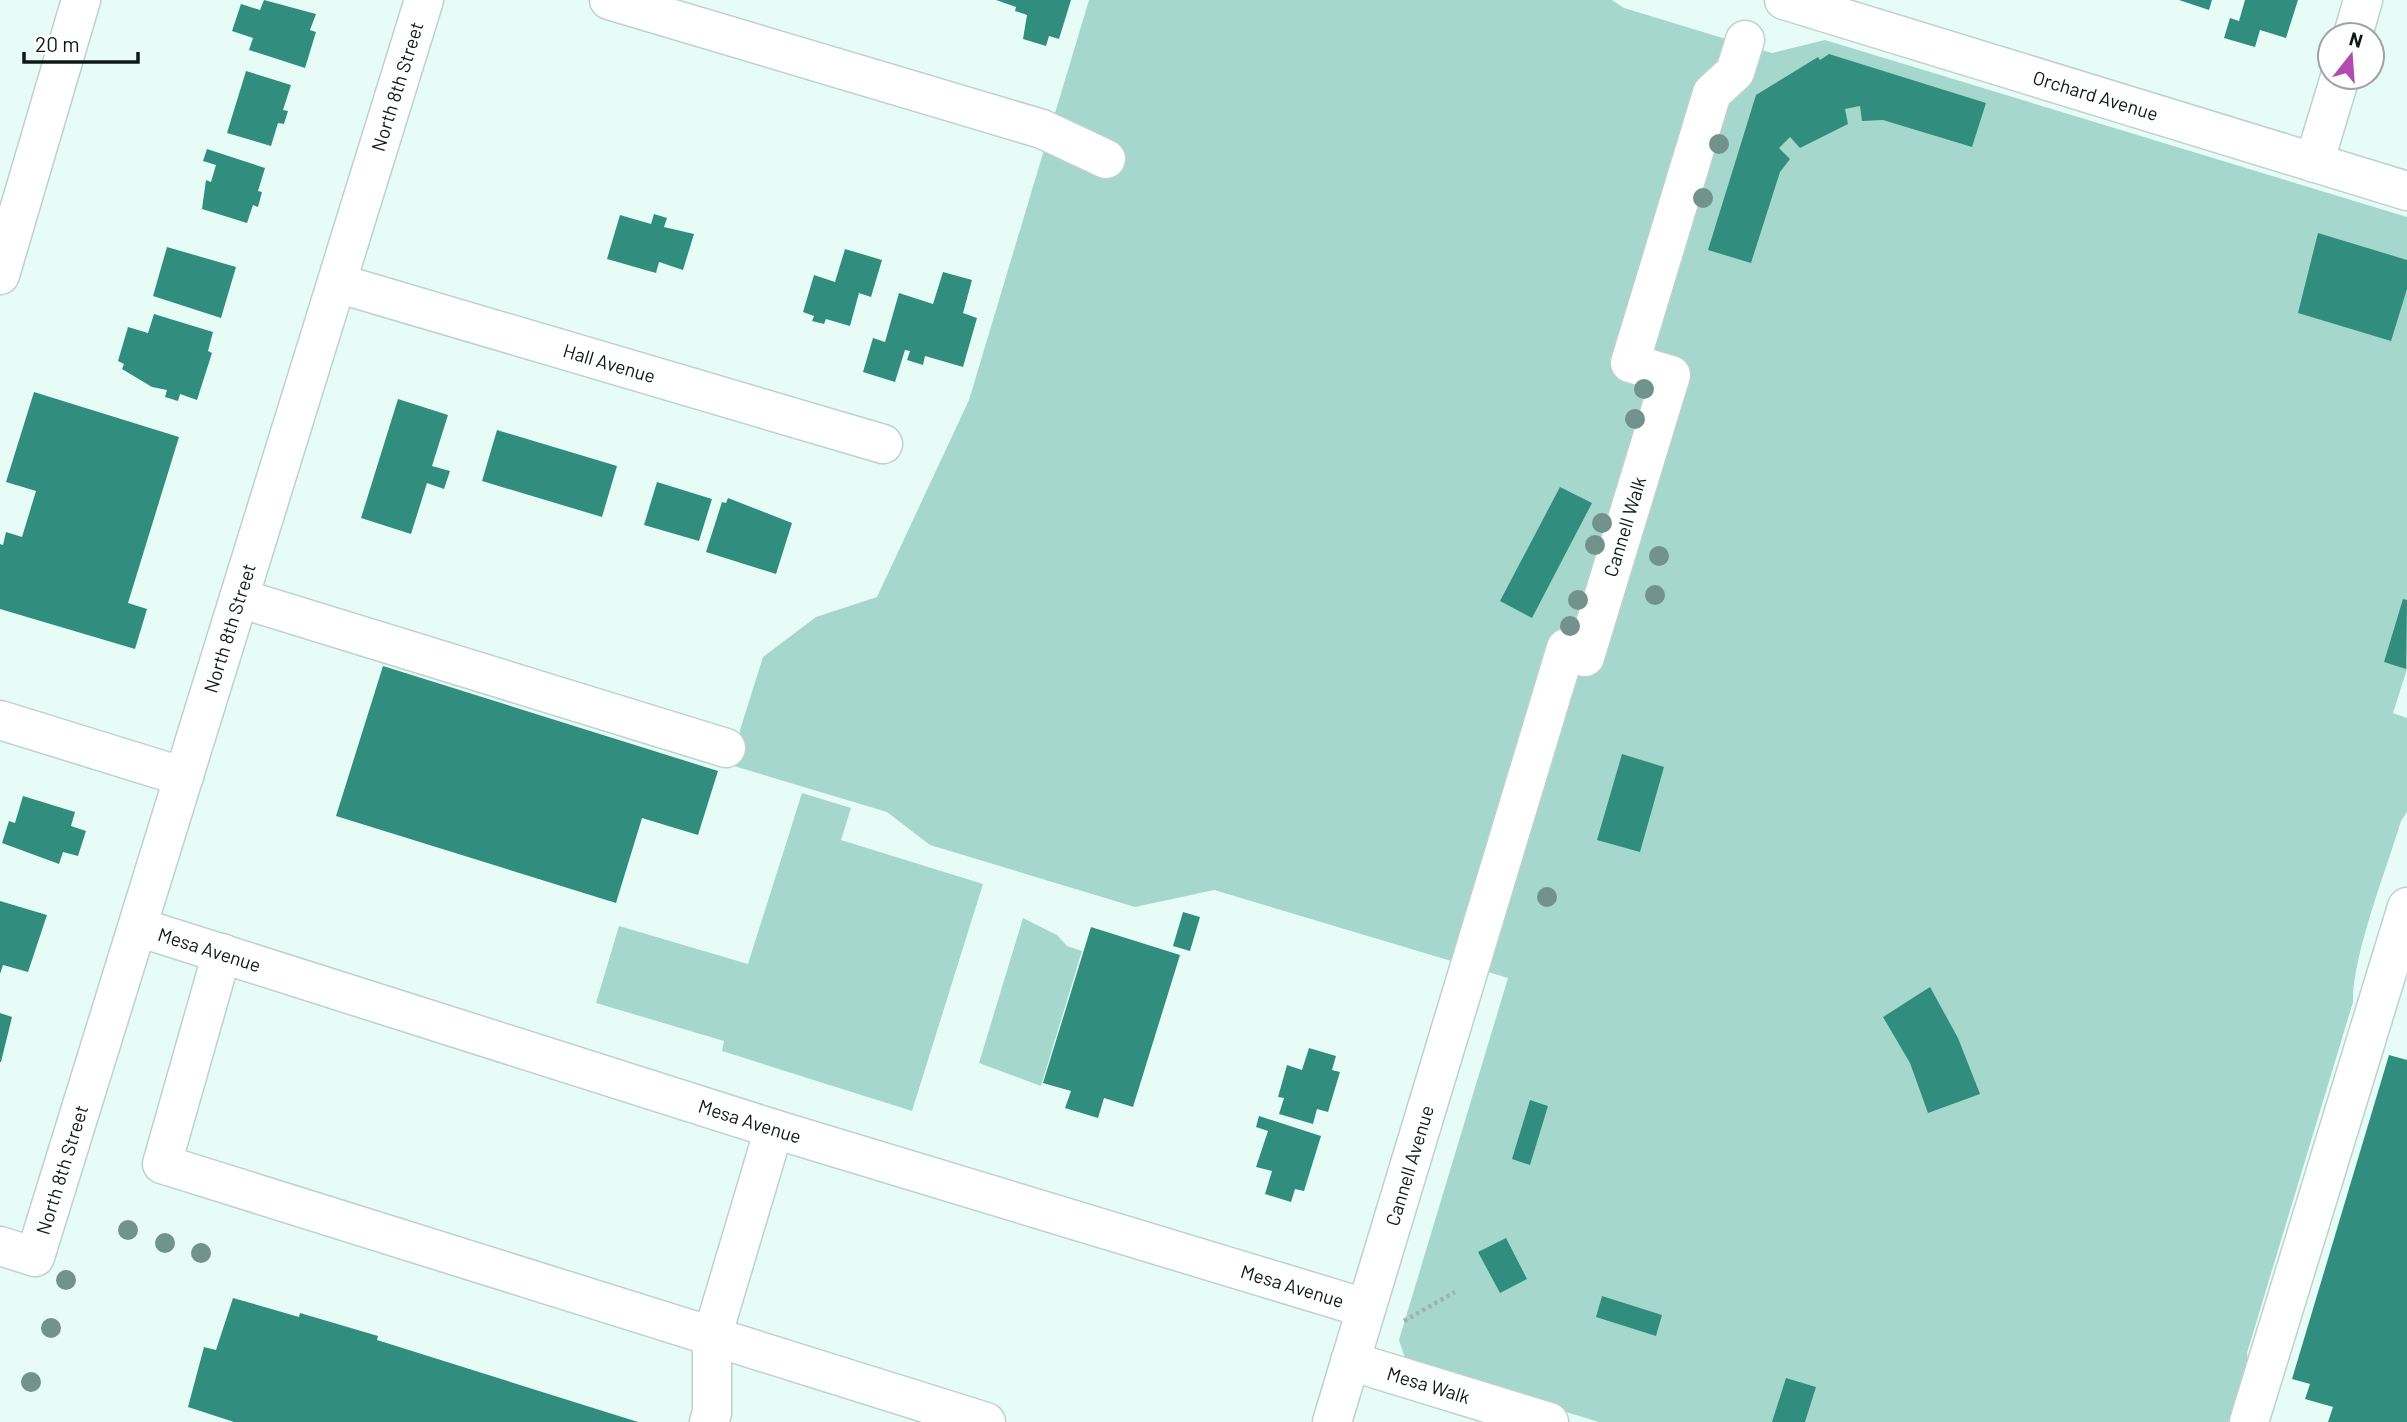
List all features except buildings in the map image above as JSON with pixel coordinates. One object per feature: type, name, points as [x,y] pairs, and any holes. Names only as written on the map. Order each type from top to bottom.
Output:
[{"type":"street","points":[[0,275],[82,0]]},
{"type":"street","name":"North 8th Street","points":[[18,1252],[138,927],[424,0]]},
{"type":"street","points":[[608,0],[1042,129],[1106,159]]},
{"type":"street","name":"Orchard Avenue","points":[[1784,0],[2407,191]]},
{"type":"street","points":[[2357,21],[2363,0]]},
{"type":"street","name":"Cannell Walk","points":[[1451,1023],[1566,648],[1584,657],[1671,375],[1630,363],[1712,93],[1735,72],[1745,40]]},
{"type":"street","points":[[2314,163],[2336,91]]},
{"type":"street","name":"Hall Avenue","points":[[337,283],[883,444]]},
{"type":"street","points":[[239,598],[726,748]]},
{"type":"street","points":[[0,720],[184,776]]},
{"type":"street","points":[[2249,1422],[2407,907]]},
{"type":"street","name":"Mesa Avenue","points":[[138,927],[774,1129],[1365,1308]]},
{"type":"street","points":[[222,953],[162,1164],[986,1422]]},
{"type":"street","name":"Cannell Avenue","points":[[1332,1422],[1451,1023]]},
{"type":"street","points":[[709,1422],[712,1413],[712,1337],[774,1129]]},
{"type":"street","name":"Mesa Walk","points":[[1350,1361],[1549,1422]]},
{"type":"path","points":[[1400,1324],[1455,1292]]},
{"type":"green space","points":[[1089,0],[1612,0],[1624,8],[1772,53],[1825,40],[2407,217],[2407,669],[2393,713],[2407,718],[2407,812],[2401,821],[2371,912],[2358,961],[2353,1002],[2247,1353],[2249,1368],[2232,1422],[1599,1422],[1407,1364],[1399,1340],[1508,978],[1214,890],[1135,907],[930,845],[887,812],[734,766],[741,748],[740,730],[763,657],[816,617],[877,597],[969,400]]},
{"type":"green space","points":[[802,793],[851,808],[841,840],[983,884],[912,1111],[722,1051],[724,1041],[596,1003],[619,926],[748,964]]},
{"type":"green space","points":[[1023,918],[1057,935],[1067,946],[1082,951],[1041,1086],[979,1063]]}]
